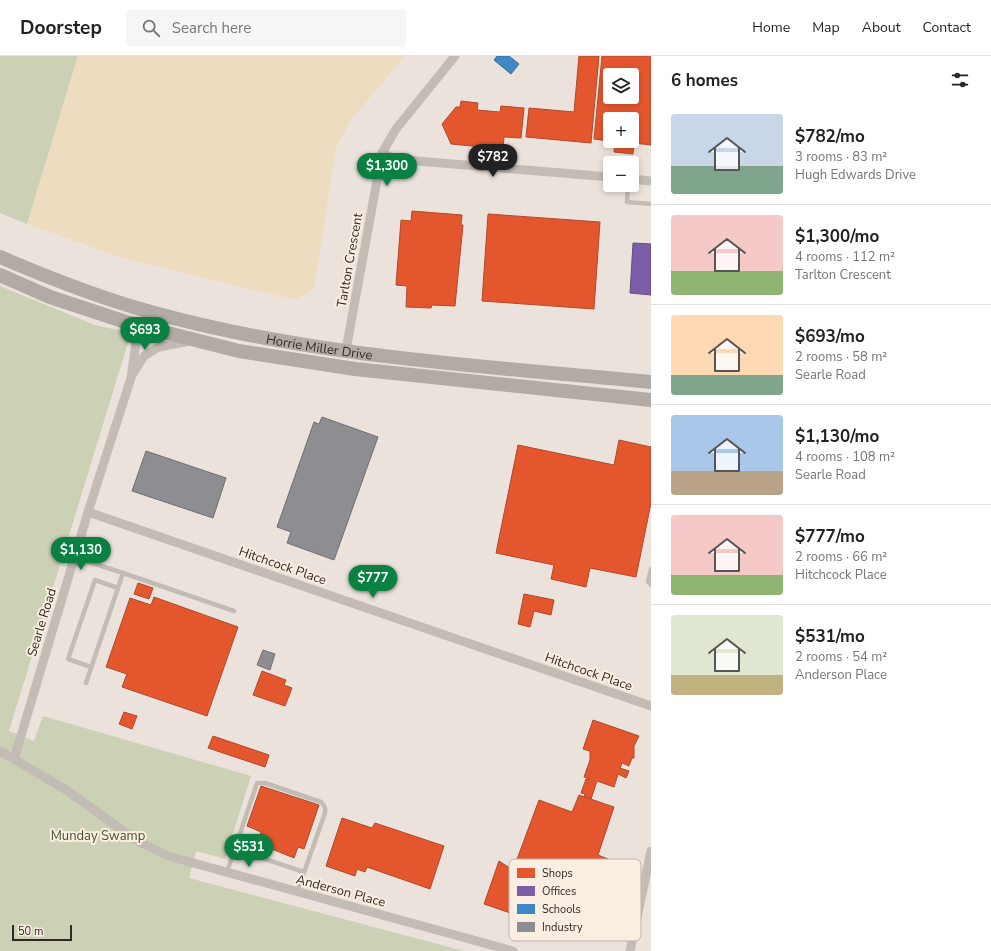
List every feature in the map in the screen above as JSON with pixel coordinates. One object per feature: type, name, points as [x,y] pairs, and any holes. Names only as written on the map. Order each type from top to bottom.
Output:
[{"type":"main road","name":"Horrie Miller Drive","points":[[0,257],[52,279],[150,312],[288,342],[346,350],[651,382]]},
{"type":"main road","name":"Horrie Miller Drive","points":[[0,275],[50,297],[132,324],[192,340],[286,360],[651,400]]},
{"type":"street","name":"Tarlton Crescent","points":[[346,350],[382,153],[396,129],[455,56]]},
{"type":"street","points":[[382,153],[392,158],[405,160],[603,176]]},
{"type":"street","points":[[639,180],[651,181]]},
{"type":"street","name":"Searle Road","points":[[14,759],[74,557],[131,378],[136,342],[132,324]]},
{"type":"street","name":"Searle Road","points":[[131,378],[144,356],[159,347],[192,340]]},
{"type":"street","name":"Hitchcock Place","points":[[88,512],[651,706]]},
{"type":"street","name":"Anderson Place","points":[[0,751],[66,790],[146,846],[180,860],[513,951]]},
{"type":"street","points":[[641,899],[651,851]]},
{"type":"street","points":[[630,951],[632,941]]},
{"type":"lane","points":[[628,192],[627,202],[651,204]]},
{"type":"lane","points":[[74,557],[234,611]]},
{"type":"lane","points":[[651,569],[648,582],[651,586]]},
{"type":"lane","points":[[86,683],[123,574]]},
{"type":"lane","points":[[91,667],[68,659],[95,580],[118,588]]},
{"type":"lane","points":[[227,872],[257,783],[265,783],[321,802],[325,806],[326,810],[297,892]]},
{"type":"lane","points":[[235,848],[304,872]]},
{"type":"green space","points":[[0,56],[78,56],[27,224],[0,213]]},
{"type":"green space","name":"Munday Swamp","points":[[0,286],[95,325],[131,333],[9,731],[34,741],[43,716],[251,776],[225,859],[196,851],[189,878],[464,951],[0,951]]},
{"type":"sand","points":[[78,56],[405,56],[351,120],[336,148],[314,289],[297,300],[125,259],[27,224]]},
{"type":"building: Shops","points":[[579,56],[599,56],[591,143],[526,137],[529,108],[574,112]]},
{"type":"building: Shops","points":[[602,56],[651,56],[651,145],[639,144],[639,112],[603,112],[603,140],[594,139]]},
{"type":"building: Shops","points":[[461,101],[478,103],[477,110],[500,112],[501,106],[524,108],[521,138],[504,137],[503,149],[451,144],[442,124],[456,107],[460,107]]},
{"type":"building: Shops","points":[[614,148],[634,148],[633,154],[614,152]]},
{"type":"building: Shops","points":[[412,211],[462,215],[461,225],[463,225],[455,306],[432,305],[431,308],[406,307],[407,286],[396,285],[401,220],[411,221]]},
{"type":"building: Shops","points":[[488,214],[600,222],[594,309],[482,301]]},
{"type":"building: Shops","points":[[619,440],[651,447],[651,503],[636,577],[590,568],[586,587],[551,579],[554,565],[496,553],[518,445],[614,465]]},
{"type":"building: Shops","points":[[138,583],[153,588],[149,599],[134,594]]},
{"type":"building: Shops","points":[[524,594],[554,600],[551,615],[534,611],[530,627],[518,624]]},
{"type":"building: Shops","points":[[154,597],[238,627],[207,716],[122,687],[127,674],[106,667],[130,598],[151,605]]},
{"type":"building: Shops","points":[[262,671],[286,680],[284,685],[292,688],[285,706],[253,695]]},
{"type":"building: Shops","points":[[124,712],[137,716],[132,729],[119,724]]},
{"type":"building: Shops","points":[[593,720],[639,736],[634,746],[634,758],[632,758],[629,766],[622,763],[620,768],[629,771],[626,778],[618,774],[614,787],[597,781],[591,799],[584,797],[585,794],[581,793],[586,779],[590,779],[584,777],[590,760],[590,751],[583,749]]},
{"type":"building: Shops","points":[[213,736],[269,755],[265,767],[208,748]]},
{"type":"building: Shops","points":[[261,786],[319,805],[304,849],[298,847],[294,858],[257,843],[261,832],[247,826]]},
{"type":"building: Shops","points":[[579,795],[614,807],[598,855],[608,859],[517,859],[539,800],[572,812]]},
{"type":"building: Shops","points":[[342,818],[372,828],[375,823],[444,846],[430,889],[367,867],[365,872],[357,869],[355,876],[326,866]]},
{"type":"building: Shops","points":[[499,861],[509,867],[509,913],[484,904]]},
{"type":"building: Offices","points":[[633,243],[651,244],[651,295],[630,293]]},
{"type":"building: Schools","points":[[497,56],[509,56],[519,64],[511,74],[494,60]]},
{"type":"building: Industry","points":[[322,417],[378,437],[334,560],[287,543],[291,532],[277,527],[314,422],[319,424]]},
{"type":"building: Industry","points":[[146,451],[226,478],[213,518],[132,491]]},
{"type":"building: Industry","points":[[263,650],[275,654],[270,670],[257,665]]}]
